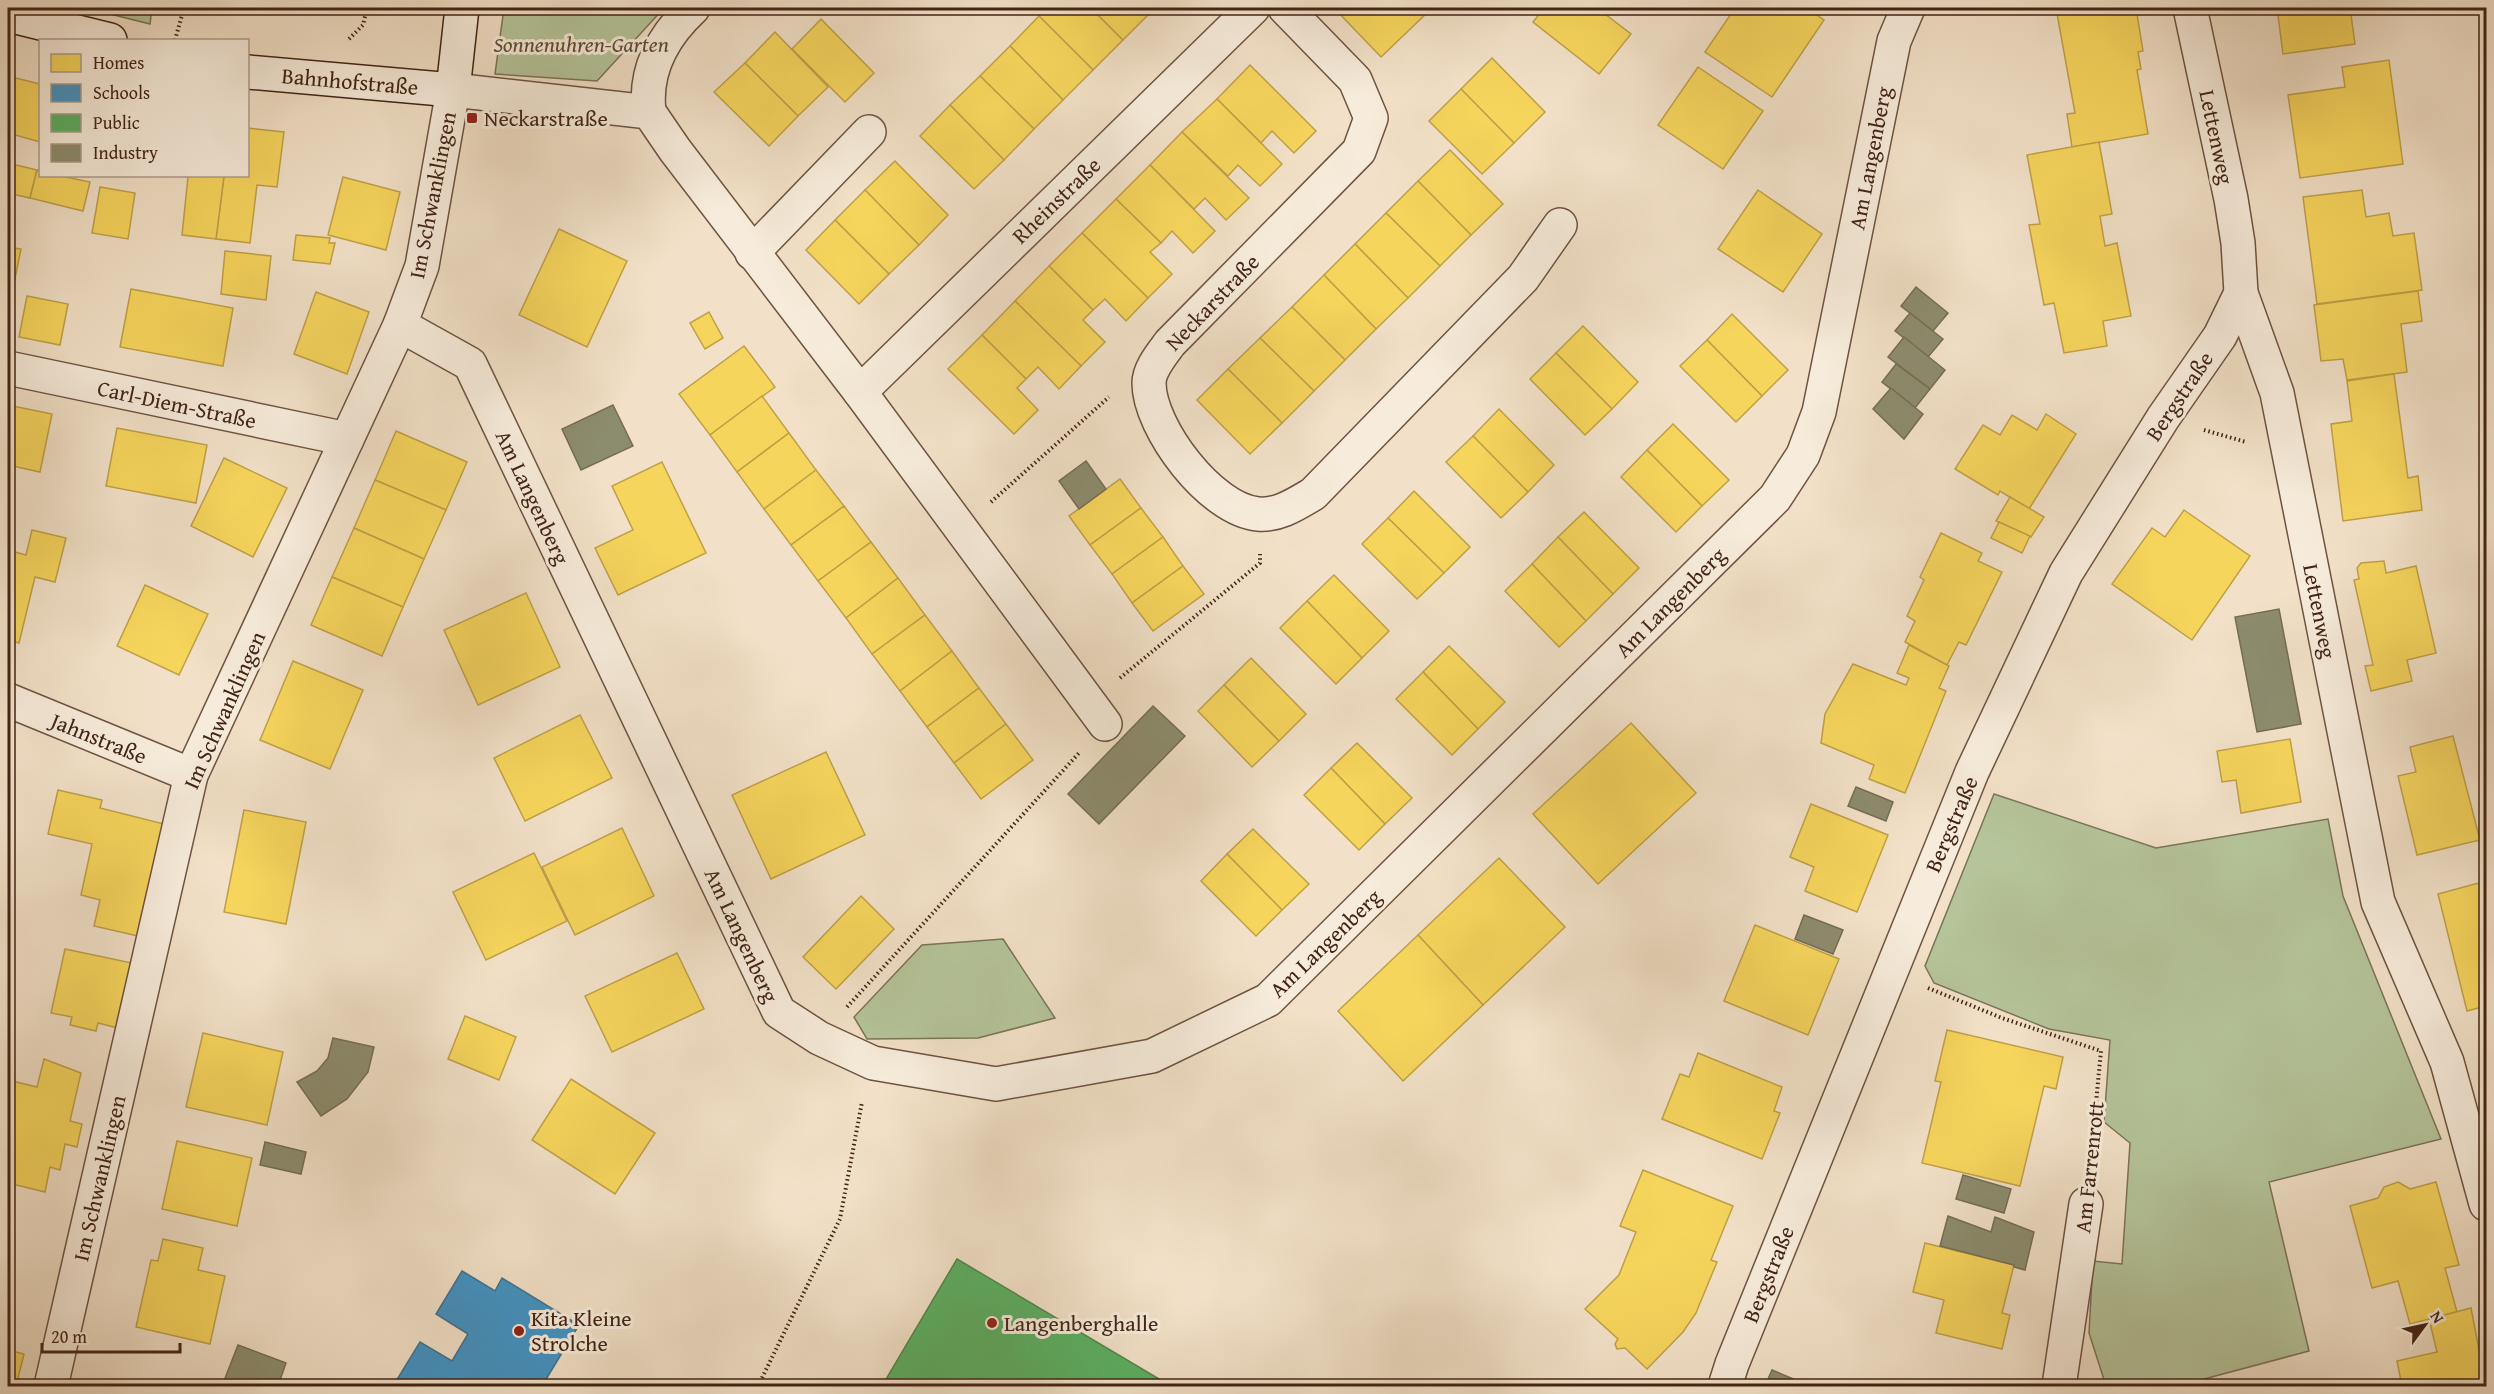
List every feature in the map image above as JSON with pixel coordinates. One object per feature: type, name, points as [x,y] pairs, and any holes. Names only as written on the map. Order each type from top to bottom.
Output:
[{"type":"street","name":"Im Schwanklingen","points":[[51,1386],[191,775],[400,325],[422,266],[453,90],[462,8]]},
{"type":"street","points":[[693,8],[665,39],[650,74],[647,93],[649,112],[752,253],[860,392],[1097,713]]},
{"type":"street","name":"Rheinstraße","points":[[860,392],[1253,8]]},
{"type":"street","name":"Neckarstraße","points":[[1285,8],[1355,80],[1371,118],[1359,151],[1170,343],[1156,362],[1149,380],[1150,399],[1158,418],[1193,476],[1234,507],[1258,514],[1287,510],[1313,494],[1524,278],[1560,225]]},
{"type":"street","name":"Am Langenberg","points":[[400,325],[470,364],[779,1012],[819,1038],[873,1063],[996,1084],[1152,1056],[1268,1000],[1775,498],[1803,455],[1819,412],[1894,41],[1908,8]]},
{"type":"street","name":"Lettenweg","points":[[2190,8],[2231,199],[2238,243],[2241,293],[2277,393],[2378,902],[2447,1062],[2487,1204]]},
{"type":"street","points":[[8,15],[106,39]]},
{"type":"street","name":"Bahnhofstraße","points":[[249,72],[453,90]]},
{"type":"street","points":[[453,90],[649,112]]},
{"type":"street","points":[[752,253],[869,132]]},
{"type":"street","name":"Bergstraße","points":[[1725,1386],[1889,972],[1972,772],[2066,573],[2163,418],[2220,336],[2241,293]]},
{"type":"street","name":"Carl-Diem-Straße","points":[[8,368],[347,439]]},
{"type":"street","name":"Jahnstraße","points":[[8,700],[191,775]]},
{"type":"street","name":"Am Farrenrott","points":[[2059,1386],[2086,1204]]},
{"type":"path","points":[[175,39],[184,8]]},
{"type":"path","points":[[961,529],[1118,389]]},
{"type":"path","points":[[2163,418],[2289,455]]},
{"type":"path","points":[[819,1038],[1097,713],[1260,563],[1258,514]]},
{"type":"path","name":"Am Farrenrott","points":[[1889,972],[2002,1018],[2101,1051],[2086,1204]]},
{"type":"path","points":[[758,1386],[840,1219],[858,1117]]},
{"type":"green space","points":[[86,8],[148,8],[152,9],[150,24]]},
{"type":"green space","name":"Sonnenuhren-Garten","points":[[504,8],[664,8],[597,81],[495,74]]},
{"type":"green space","points":[[1994,794],[2156,848],[2328,819],[2343,896],[2441,1139],[2269,1182],[2309,1351],[2178,1386],[2106,1386],[2089,1333],[2093,1261],[2122,1264],[2130,1143],[2104,1122],[2110,1040],[2049,1029],[1934,983],[1925,966]]},
{"type":"green space","points":[[1003,939],[1055,1018],[978,1038],[867,1039],[854,1017],[922,945]]},
{"type":"building: Homes","points":[[1048,8],[1091,8],[1123,40],[1093,70],[1039,16]]},
{"type":"building: Homes","points":[[1091,8],[1151,8],[1153,10],[1123,40]]},
{"type":"building: Homes","points":[[1334,8],[1426,8],[1429,11],[1381,57]]},
{"type":"building: Homes","points":[[1544,8],[1597,8],[1631,34],[1599,74],[1533,22]]},
{"type":"building: Homes","points":[[1735,8],[1806,8],[1824,20],[1772,97],[1705,52]]},
{"type":"building: Homes","points":[[2056,8],[2136,8],[2143,51],[2138,52],[2141,69],[2137,70],[2148,134],[2072,147],[2067,114],[2075,113]]},
{"type":"building: Homes","points":[[2277,8],[2350,8],[2355,44],[2283,54]]},
{"type":"building: Homes","points":[[1039,16],[1093,70],[1063,100],[1010,46]]},
{"type":"building: Homes","points":[[821,19],[874,73],[845,102],[792,49]]},
{"type":"building: Homes","points":[[775,32],[828,87],[798,116],[745,63]]},
{"type":"building: Homes","points":[[1010,46],[1063,100],[1034,129],[980,76]]},
{"type":"building: Homes","points":[[1492,58],[1545,112],[1514,143],[1461,89]]},
{"type":"building: Homes","points":[[2389,60],[2403,164],[2300,178],[2288,95],[2345,87],[2342,67]]},
{"type":"building: Homes","points":[[745,63],[798,116],[769,146],[714,92]]},
{"type":"building: Homes","points":[[1250,65],[1316,131],[1294,153],[1272,131],[1261,143],[1217,99]]},
{"type":"building: Homes","points":[[1698,67],[1763,111],[1723,169],[1658,125]]},
{"type":"building: Homes","points":[[8,76],[39,84],[39,142],[8,133]]},
{"type":"building: Homes","points":[[980,76],[1034,129],[1004,160],[950,105]]},
{"type":"building: Homes","points":[[1461,89],[1514,143],[1482,174],[1429,121]]},
{"type":"building: Homes","points":[[1217,99],[1282,164],[1260,186],[1238,165],[1228,176],[1182,132]]},
{"type":"building: Homes","points":[[950,105],[1004,160],[974,189],[920,136]]},
{"type":"building: Homes","points":[[249,128],[284,132],[277,187],[257,185],[250,243],[216,239],[224,177],[249,177]]},
{"type":"building: Homes","points":[[1182,132],[1249,198],[1226,220],[1205,198],[1194,209],[1150,165]]},
{"type":"building: Homes","points":[[2099,142],[2112,214],[2100,216],[2105,246],[2117,243],[2131,316],[2103,321],[2107,346],[2064,353],[2054,303],[2044,305],[2029,225],[2040,224],[2027,155]]},
{"type":"building: Homes","points":[[1450,150],[1503,204],[1471,235],[1418,181]]},
{"type":"building: Homes","points":[[895,161],[948,215],[919,245],[865,190]]},
{"type":"building: Homes","points":[[8,163],[37,170],[30,198],[8,193]]},
{"type":"building: Homes","points":[[1150,165],[1215,231],[1193,253],[1172,231],[1161,243],[1116,199]]},
{"type":"building: Homes","points":[[37,170],[39,177],[66,177],[90,182],[83,211],[30,198]]},
{"type":"building: Homes","points":[[188,177],[224,177],[216,239],[182,235]]},
{"type":"building: Homes","points":[[343,177],[400,192],[386,250],[328,235]]},
{"type":"building: Homes","points":[[1418,181],[1471,235],[1440,266],[1386,213]]},
{"type":"building: Homes","points":[[100,187],[135,193],[128,239],[92,233]]},
{"type":"building: Homes","points":[[865,190],[919,245],[889,274],[835,220]]},
{"type":"building: Homes","points":[[1758,190],[1822,234],[1783,292],[1718,249]]},
{"type":"building: Homes","points":[[2362,190],[2366,217],[2389,213],[2393,236],[2414,233],[2422,290],[2317,304],[2303,197]]},
{"type":"building: Homes","points":[[1116,199],[1161,243],[1150,252],[1172,274],[1148,298],[1082,233]]},
{"type":"building: Homes","points":[[1386,213],[1440,266],[1408,298],[1355,244]]},
{"type":"building: Homes","points":[[835,220],[889,274],[859,304],[806,250]]},
{"type":"building: Homes","points":[[559,229],[627,261],[587,347],[519,315]]},
{"type":"building: Homes","points":[[1082,233],[1148,298],[1126,321],[1105,299],[1093,310],[1049,266]]},
{"type":"building: Homes","points":[[296,235],[330,238],[329,243],[335,243],[330,264],[293,260]]},
{"type":"building: Homes","points":[[1355,244],[1408,298],[1376,329],[1324,275]]},
{"type":"building: Homes","points":[[8,247],[21,249],[13,288],[8,287]]},
{"type":"building: Homes","points":[[225,251],[271,256],[266,300],[221,294]]},
{"type":"building: Homes","points":[[1049,266],[1093,310],[1083,320],[1105,342],[1081,366],[1015,301]]},
{"type":"building: Homes","points":[[1324,275],[1376,329],[1345,360],[1292,307]]},
{"type":"building: Homes","points":[[131,289],[233,308],[223,366],[120,347]]},
{"type":"building: Homes","points":[[2418,291],[2422,321],[2401,324],[2407,372],[2347,380],[2343,359],[2321,361],[2314,305]]},
{"type":"building: Homes","points":[[316,292],[369,312],[347,374],[294,354]]},
{"type":"building: Homes","points":[[27,296],[68,304],[60,345],[19,337]]},
{"type":"building: Homes","points":[[1015,301],[1081,366],[1059,389],[1038,367],[1026,379],[982,335]]},
{"type":"building: Homes","points":[[1292,307],[1345,360],[1314,391],[1260,338]]},
{"type":"building: Homes","points":[[709,312],[723,338],[705,349],[690,323]]},
{"type":"building: Homes","points":[[1732,314],[1788,370],[1762,396],[1707,340]]},
{"type":"building: Homes","points":[[1583,326],[1638,382],[1612,409],[1556,353]]},
{"type":"building: Homes","points":[[982,335],[1026,379],[1017,388],[1038,410],[1014,434],[948,369]]},
{"type":"building: Homes","points":[[1260,338],[1314,391],[1282,423],[1228,369]]},
{"type":"building: Homes","points":[[1707,340],[1762,396],[1736,422],[1680,366]]},
{"type":"building: Homes","points":[[744,346],[775,387],[710,435],[679,394]]},
{"type":"building: Homes","points":[[1556,353],[1612,409],[1585,435],[1530,379]]},
{"type":"building: Homes","points":[[1228,369],[1282,423],[1250,454],[1197,400]]},
{"type":"building: Homes","points":[[2394,374],[2408,478],[2418,476],[2422,510],[2343,521],[2331,424],[2352,421],[2347,381]]},
{"type":"building: Homes","points":[[762,396],[789,433],[737,472],[710,435]]},
{"type":"building: Homes","points":[[8,405],[52,414],[40,472],[8,465]]},
{"type":"building: Homes","points":[[1499,409],[1554,465],[1528,492],[1473,436]]},
{"type":"building: Homes","points":[[2046,414],[2076,434],[2029,509],[2000,491],[1998,495],[1955,469],[1983,425],[2000,435],[2012,415],[2037,430]]},
{"type":"building: Homes","points":[[1673,424],[1729,480],[1702,506],[1647,450]]},
{"type":"building: Homes","points":[[117,428],[207,445],[196,503],[106,486]]},
{"type":"building: Homes","points":[[396,431],[467,462],[446,510],[375,480]]},
{"type":"building: Homes","points":[[789,433],[816,470],[764,509],[737,472]]},
{"type":"building: Homes","points":[[1473,436],[1528,492],[1501,518],[1446,462]]},
{"type":"building: Homes","points":[[1647,450],[1702,506],[1676,532],[1621,477]]},
{"type":"building: Homes","points":[[224,458],[287,488],[253,557],[191,526]]},
{"type":"building: Homes","points":[[662,462],[706,553],[618,595],[595,548],[633,530],[612,486]]},
{"type":"building: Homes","points":[[816,470],[844,506],[791,545],[764,509]]},
{"type":"building: Homes","points":[[1120,479],[1141,508],[1090,545],[1069,516]]},
{"type":"building: Homes","points":[[375,480],[446,510],[424,559],[354,528]]},
{"type":"building: Homes","points":[[1414,491],[1470,547],[1444,573],[1388,518]]},
{"type":"building: Homes","points":[[2010,497],[2044,517],[2031,537],[1996,521]]},
{"type":"building: Homes","points":[[844,506],[871,542],[818,581],[791,545]]},
{"type":"building: Homes","points":[[1141,508],[1163,537],[1112,574],[1090,545]]},
{"type":"building: Homes","points":[[2184,510],[2250,556],[2192,640],[2112,584],[2152,528],[2165,537]]},
{"type":"building: Homes","points":[[1584,512],[1639,568],[1613,594],[1558,537]]},
{"type":"building: Homes","points":[[1388,518],[1444,573],[1417,599],[1362,544]]},
{"type":"building: Homes","points":[[1999,522],[2030,536],[2022,553],[1991,538]]},
{"type":"building: Homes","points":[[354,528],[424,559],[403,607],[332,577]]},
{"type":"building: Homes","points":[[32,530],[66,538],[55,582],[35,577],[19,643],[8,640],[8,550],[26,555]]},
{"type":"building: Homes","points":[[1941,533],[1982,553],[1978,561],[2002,572],[1966,645],[1959,642],[1947,665],[1905,642],[1915,621],[1907,616],[1924,580],[1920,577]]},
{"type":"building: Homes","points":[[1163,537],[1183,566],[1132,603],[1112,574]]},
{"type":"building: Homes","points":[[1558,537],[1613,594],[1586,621],[1532,564]]},
{"type":"building: Homes","points":[[871,542],[898,578],[846,618],[818,581]]},
{"type":"building: Homes","points":[[2384,561],[2386,573],[2416,566],[2436,653],[2407,660],[2412,681],[2371,691],[2365,666],[2373,665],[2354,580],[2359,579],[2357,568],[2361,563]]},
{"type":"building: Homes","points":[[1532,564],[1586,621],[1559,647],[1505,591]]},
{"type":"building: Homes","points":[[1183,566],[1204,594],[1153,631],[1132,603]]},
{"type":"building: Homes","points":[[1334,575],[1389,631],[1362,658],[1307,601]]},
{"type":"building: Homes","points":[[332,577],[403,607],[382,656],[311,625]]},
{"type":"building: Homes","points":[[898,578],[925,615],[872,654],[846,618]]},
{"type":"building: Homes","points":[[145,585],[208,614],[179,675],[117,646]]},
{"type":"building: Homes","points":[[526,593],[560,667],[478,705],[444,630]]},
{"type":"building: Homes","points":[[1307,601],[1362,658],[1336,684],[1280,628]]},
{"type":"building: Homes","points":[[925,615],[952,651],[900,691],[872,654]]},
{"type":"building: Homes","points":[[1909,645],[1949,666],[1939,688],[1946,691],[1905,793],[1869,779],[1874,765],[1821,743],[1825,714],[1853,664],[1906,685],[1909,678],[1897,673]]},
{"type":"building: Homes","points":[[1449,646],[1505,702],[1478,729],[1423,672]]},
{"type":"building: Homes","points":[[952,651],[979,688],[927,727],[900,691]]},
{"type":"building: Homes","points":[[1251,658],[1306,714],[1279,741],[1224,685]]},
{"type":"building: Homes","points":[[293,661],[363,690],[330,769],[260,740]]},
{"type":"building: Homes","points":[[1423,672],[1478,729],[1452,755],[1396,699]]},
{"type":"building: Homes","points":[[1224,685],[1279,741],[1252,767],[1198,711]]},
{"type":"building: Homes","points":[[979,688],[1006,724],[954,763],[927,727]]},
{"type":"building: Homes","points":[[580,715],[612,778],[525,821],[494,758]]},
{"type":"building: Homes","points":[[1631,723],[1696,793],[1598,884],[1533,814]]},
{"type":"building: Homes","points":[[1006,724],[1033,760],[981,799],[954,763]]},
{"type":"building: Homes","points":[[2453,736],[2480,840],[2417,855],[2398,776],[2416,772],[2410,747]]},
{"type":"building: Homes","points":[[2290,739],[2301,802],[2241,813],[2236,780],[2222,782],[2217,751]]},
{"type":"building: Homes","points":[[1357,743],[1412,798],[1385,824],[1331,768]]},
{"type":"building: Homes","points":[[826,752],[865,835],[771,879],[732,795]]},
{"type":"building: Homes","points":[[1331,768],[1385,824],[1359,850],[1304,795]]},
{"type":"building: Homes","points":[[58,790],[102,800],[100,808],[164,824],[138,936],[94,926],[100,900],[81,895],[92,844],[48,834]]},
{"type":"building: Homes","points":[[1811,804],[1888,835],[1857,912],[1805,891],[1814,867],[1790,857]]},
{"type":"building: Homes","points":[[244,810],[306,822],[286,924],[224,912]]},
{"type":"building: Homes","points":[[622,828],[654,896],[575,935],[542,867]]},
{"type":"building: Homes","points":[[1253,829],[1309,884],[1282,910],[1227,854]]},
{"type":"building: Homes","points":[[534,853],[567,921],[486,960],[453,892]]},
{"type":"building: Homes","points":[[1227,854],[1282,910],[1256,936],[1201,881]]},
{"type":"building: Homes","points":[[1499,858],[1565,927],[1483,1005],[1418,935]]},
{"type":"building: Homes","points":[[2486,881],[2486,1006],[2467,1011],[2438,894]]},
{"type":"building: Homes","points":[[861,896],[894,929],[836,989],[803,957]]},
{"type":"building: Homes","points":[[1755,925],[1839,959],[1808,1035],[1724,1001]]},
{"type":"building: Homes","points":[[1418,935],[1483,1005],[1403,1081],[1338,1011]]},
{"type":"building: Homes","points":[[65,949],[132,963],[118,1028],[98,1023],[96,1031],[70,1025],[72,1017],[51,1013]]},
{"type":"building: Homes","points":[[677,953],[704,1009],[612,1052],[585,996]]},
{"type":"building: Homes","points":[[2486,1006],[2486,1031],[2481,1008]]},
{"type":"building: Homes","points":[[465,1016],[516,1037],[499,1080],[448,1059]]},
{"type":"building: Homes","points":[[1947,1030],[2063,1057],[2056,1089],[2044,1086],[2020,1186],[1922,1163],[1941,1082],[1935,1081]]},
{"type":"building: Homes","points":[[203,1033],[283,1052],[267,1125],[186,1107]]},
{"type":"building: Homes","points":[[2486,1043],[2486,1073],[2480,1045]]},
{"type":"building: Homes","points":[[1698,1053],[1782,1087],[1774,1111],[1780,1113],[1762,1159],[1662,1119],[1680,1074],[1689,1077]]},
{"type":"building: Homes","points":[[44,1059],[81,1073],[70,1121],[82,1124],[77,1147],[65,1144],[60,1170],[50,1167],[45,1192],[8,1183],[8,1080],[37,1087]]},
{"type":"building: Homes","points":[[571,1079],[655,1133],[615,1194],[532,1140]]},
{"type":"building: Homes","points":[[177,1141],[252,1158],[237,1226],[162,1209]]},
{"type":"building: Homes","points":[[1643,1170],[1733,1206],[1711,1260],[1717,1262],[1696,1313],[1683,1332],[1647,1369],[1625,1348],[1617,1349],[1615,1344],[1618,1339],[1585,1309],[1619,1275],[1636,1232],[1620,1226]]},
{"type":"building: Homes","points":[[2398,1182],[2410,1189],[2436,1182],[2459,1265],[2445,1268],[2457,1312],[2410,1324],[2398,1281],[2372,1288],[2350,1206],[2378,1198],[2384,1187]]},
{"type":"building: Homes","points":[[163,1239],[203,1248],[198,1270],[225,1276],[210,1344],[136,1327],[151,1260],[158,1261]]},
{"type":"building: Homes","points":[[1925,1243],[2014,1265],[2002,1313],[2010,1315],[2002,1349],[1936,1333],[1944,1300],[1913,1292]]},
{"type":"building: Homes","points":[[2471,1308],[2486,1386],[2402,1386],[2397,1361],[2437,1352],[2429,1319]]},
{"type":"building: Homes","points":[[8,1350],[24,1354],[16,1386],[8,1386]]},
{"type":"building: Schools","name":"Kita Kleine Strolche","points":[[462,1271],[495,1291],[502,1278],[579,1325],[542,1386],[393,1386],[420,1342],[452,1361],[468,1334],[436,1314]]},
{"type":"building: Public","name":"Langenberghalle","points":[[957,1259],[1171,1386],[882,1386]]},
{"type":"building: Industry","points":[[1916,287],[1948,313],[1933,331],[1901,306]]},
{"type":"building: Industry","points":[[1910,313],[1943,339],[1928,357],[1895,331]]},
{"type":"building: Industry","points":[[1904,337],[1945,370],[1930,389],[1888,357]]},
{"type":"building: Industry","points":[[1896,364],[1930,389],[1915,408],[1882,382]]},
{"type":"building: Industry","points":[[1891,388],[1923,414],[1904,439],[1873,409]]},
{"type":"building: Industry","points":[[613,405],[633,446],[581,470],[562,429]]},
{"type":"building: Industry","points":[[1086,461],[1106,489],[1079,509],[1059,481]]},
{"type":"building: Industry","points":[[2279,609],[2301,724],[2257,732],[2235,617]]},
{"type":"building: Industry","points":[[1153,706],[1185,736],[1099,824],[1068,794]]},
{"type":"building: Industry","points":[[1856,787],[1893,802],[1886,821],[1848,806]]},
{"type":"building: Industry","points":[[1804,915],[1843,930],[1833,954],[1795,939]]},
{"type":"building: Industry","points":[[333,1038],[374,1047],[368,1072],[347,1099],[321,1116],[297,1082],[317,1071],[328,1058]]},
{"type":"building: Industry","points":[[265,1142],[306,1152],[301,1174],[260,1165]]},
{"type":"building: Industry","points":[[1963,1175],[2011,1189],[2004,1213],[1956,1199]]},
{"type":"building: Industry","points":[[1948,1216],[1991,1232],[1995,1217],[2034,1232],[2025,1270],[2014,1267],[2014,1265],[1940,1246]]},
{"type":"building: Industry","points":[[238,1345],[286,1363],[278,1386],[222,1386]]},
{"type":"building: Industry","points":[[1772,1370],[1810,1386],[1765,1386]]},
{"type":"place","name":"Neckarstraße","points":[[472,118]]},
{"type":"place","name":"Langenberghalle","points":[[992,1323]]},
{"type":"place","name":"Kita Kleine Strolche","points":[[519,1331]]}]
